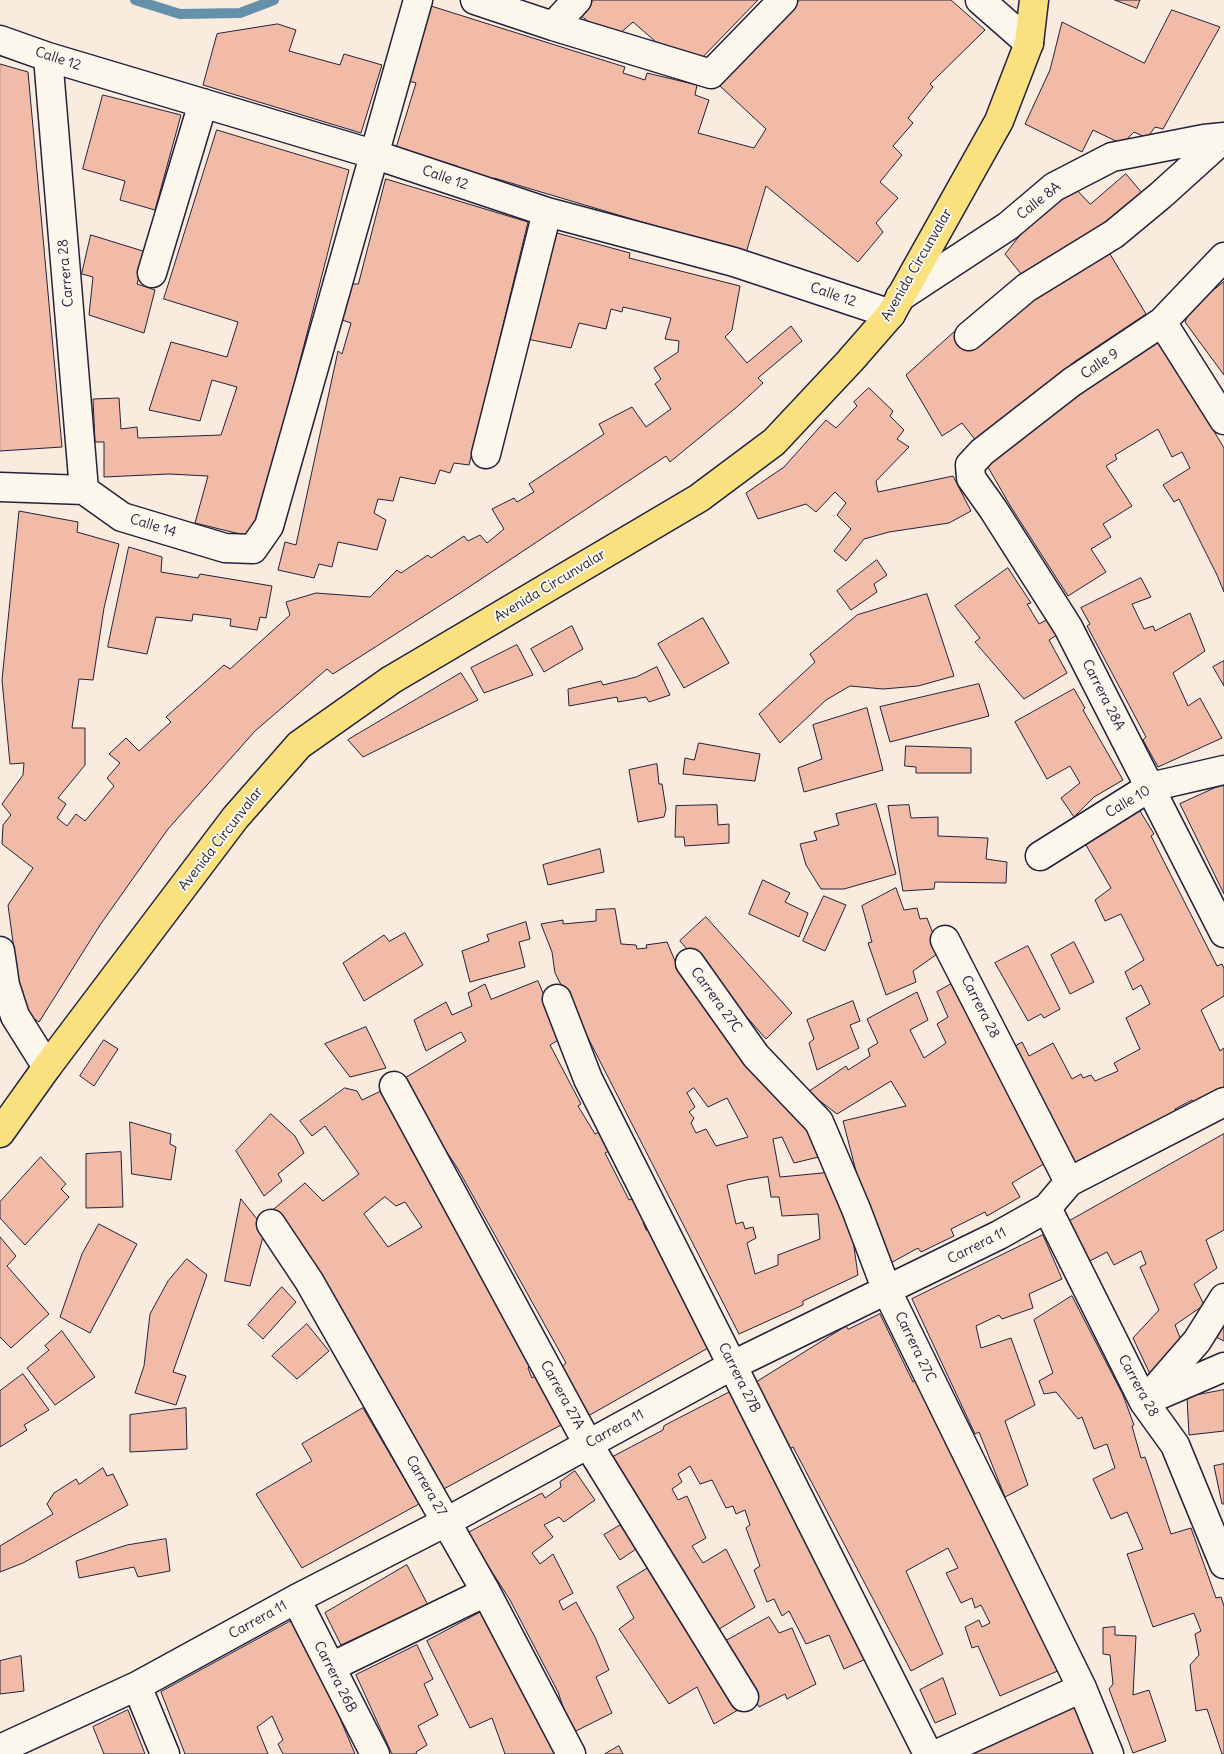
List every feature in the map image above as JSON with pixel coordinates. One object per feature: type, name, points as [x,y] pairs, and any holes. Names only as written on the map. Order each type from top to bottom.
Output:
[{"type":"main road","name":"Avenida Circunvalar","points":[[0,1133],[47,1067],[235,818],[299,745],[391,680],[699,498],[774,442],[850,361],[896,306],[999,121],[1029,43],[1034,0]]},
{"type":"street","points":[[373,154],[418,0]]},
{"type":"street","points":[[475,0],[711,74],[783,0]]},
{"type":"street","points":[[553,26],[577,0]]},
{"type":"street","points":[[980,0],[1029,43]]},
{"type":"street","name":"Calle 12","points":[[0,40],[373,154],[547,212],[896,306]]},
{"type":"street","name":"Carrera 28","points":[[48,56],[84,490]]},
{"type":"street","points":[[152,273],[203,103]]},
{"type":"street","points":[[969,336],[1026,288],[1114,234],[1161,195],[1224,138]]},
{"type":"street","name":"Calle 8A","points":[[896,306],[1008,226],[1054,186],[1112,157],[1204,139],[1224,138]]},
{"type":"street","name":"Calle 14","points":[[84,490],[122,517],[225,548],[253,549],[269,526],[373,154]]},
{"type":"street","points":[[486,454],[547,212]]},
{"type":"street","name":"Calle 9","points":[[970,465],[982,452],[1072,382],[1162,322],[1224,258]]},
{"type":"street","points":[[1162,322],[1224,420]]},
{"type":"street","name":"Carrera 28A","points":[[970,465],[971,478],[993,508],[1068,627],[1224,932]]},
{"type":"street","points":[[0,487],[84,490]]},
{"type":"street","name":"Calle 10","points":[[1040,856],[1150,787],[1224,770]]},
{"type":"street","name":"Carrera 28","points":[[945,940],[1069,1182]]},
{"type":"street","points":[[0,951],[5,985],[15,1016],[47,1067]]},
{"type":"street","name":"Carrera 27C","points":[[690,963],[756,1056],[819,1122],[856,1209],[887,1291],[1082,1688],[1108,1754]]},
{"type":"street","name":"Carrera 27B","points":[[557,999],[588,1079],[928,1754]]},
{"type":"street","name":"Carrera 27A","points":[[394,1086],[588,1444],[744,1697]]},
{"type":"street","name":"Carrera 11","points":[[0,1749],[137,1686],[296,1599],[446,1522],[733,1365],[999,1236],[1047,1208],[1069,1182],[1224,1102]]},
{"type":"street","name":"Carrera 28","points":[[1047,1208],[1144,1402],[1175,1445],[1224,1564]]},
{"type":"street","name":"Carrera 27","points":[[271,1224],[309,1281],[486,1592],[571,1754]]},
{"type":"street","points":[[1144,1402],[1197,1341],[1224,1298]]},
{"type":"street","points":[[1144,1402],[1224,1367]]},
{"type":"street","points":[[331,1667],[486,1592]]},
{"type":"street","name":"Carrera 26B","points":[[296,1599],[375,1754]]},
{"type":"street","points":[[137,1686],[165,1754]]},
{"type":"street","points":[[937,1754],[1082,1688]]},
{"type":"building","points":[[594,0],[758,0],[697,63],[663,48],[633,22],[612,40],[580,15]]},
{"type":"building","points":[[800,0],[951,0],[985,30],[930,84],[933,87],[908,118],[913,123],[893,146],[902,155],[880,182],[898,198],[876,223],[883,232],[858,262],[766,186],[746,253],[494,178],[492,184],[456,171],[457,166],[396,148],[416,83],[409,81],[431,6],[625,67],[623,73],[645,80],[647,73],[697,85],[695,95],[709,100],[698,133],[754,148],[766,129],[720,86]]},
{"type":"building","points":[[1115,0],[1140,0],[1137,8]]},
{"type":"building","points":[[1172,10],[1220,27],[1163,129],[1155,127],[1147,138],[1134,132],[1122,144],[1093,130],[1082,152],[1025,124],[1050,70],[1062,22],[1144,63]]},
{"type":"building","points":[[278,24],[296,30],[289,51],[340,65],[344,54],[382,65],[361,133],[203,85],[217,34]]},
{"type":"building","points":[[0,64],[28,72],[62,447],[0,451]]},
{"type":"building","points":[[103,95],[181,115],[155,210],[120,200],[125,181],[83,169]]},
{"type":"building","points":[[217,130],[349,170],[257,528],[244,535],[195,523],[208,476],[169,474],[104,477],[104,442],[95,442],[93,399],[119,398],[121,429],[137,427],[138,438],[221,435],[237,387],[212,380],[200,421],[149,410],[171,342],[227,357],[238,322],[164,299]]},
{"type":"building","points":[[1126,174],[1143,194],[1026,280],[1005,254],[1029,224],[1075,188],[1090,204]]},
{"type":"building","points":[[386,179],[528,222],[469,465],[454,463],[450,473],[440,470],[435,484],[400,477],[393,501],[378,499],[374,513],[386,520],[377,550],[338,542],[332,567],[319,564],[314,578],[278,570],[285,542],[296,545],[338,351],[342,354],[351,323],[342,320],[351,284],[358,284]]},
{"type":"building","points":[[557,233],[630,253],[629,258],[740,286],[732,330],[725,337],[747,363],[791,326],[802,341],[758,378],[763,383],[738,406],[670,462],[666,456],[463,591],[333,674],[327,669],[255,731],[168,829],[100,925],[39,1022],[19,1008],[23,991],[16,984],[14,970],[16,964],[8,905],[33,868],[2,844],[3,825],[11,815],[2,804],[23,775],[24,763],[10,764],[2,680],[19,511],[78,522],[77,532],[119,544],[104,608],[93,680],[79,679],[72,728],[85,728],[85,765],[58,798],[66,804],[57,818],[67,826],[76,814],[85,821],[114,786],[107,778],[120,763],[109,754],[126,738],[139,751],[171,722],[166,717],[224,665],[230,669],[290,615],[286,602],[316,593],[370,597],[397,570],[401,573],[428,555],[431,558],[464,536],[468,541],[480,535],[487,543],[504,529],[492,509],[514,498],[517,502],[534,492],[529,484],[604,434],[599,424],[632,407],[646,427],[671,409],[655,384],[661,379],[654,368],[678,352],[679,341],[665,339],[671,318],[623,307],[622,312],[611,309],[606,329],[579,323],[571,348],[527,339]]},
{"type":"building","points":[[91,235],[146,252],[137,284],[155,290],[144,333],[89,315],[93,277],[82,274]]},
{"type":"building","points":[[1107,249],[1146,314],[1074,362],[977,442],[962,423],[942,436],[906,375],[956,330],[969,346],[1033,295]]},
{"type":"building","points":[[1224,282],[1224,375],[1185,322],[1192,307]]},
{"type":"building","points":[[1160,342],[1224,448],[1224,592],[1179,499],[1174,502],[1163,485],[1190,468],[1182,452],[1172,457],[1158,429],[1115,455],[1117,459],[1106,466],[1132,506],[1103,524],[1111,537],[1091,549],[1106,572],[1068,596],[1011,507],[985,462],[1088,389]]},
{"type":"building","points":[[869,388],[893,411],[890,416],[904,430],[897,439],[909,447],[876,481],[878,492],[953,476],[971,511],[949,523],[889,532],[864,539],[846,561],[834,551],[851,529],[837,515],[846,503],[835,492],[816,512],[806,504],[758,519],[746,493],[784,467],[826,420],[836,428],[857,406],[854,402]]},
{"type":"building","points":[[129,547],[162,557],[161,572],[198,578],[200,574],[272,586],[266,618],[260,617],[257,630],[230,626],[231,619],[193,614],[192,621],[156,617],[147,654],[108,647]]},
{"type":"building","points":[[877,560],[887,575],[874,584],[877,592],[851,610],[837,591]]},
{"type":"building","points":[[1008,568],[1031,603],[1027,604],[1039,624],[1048,619],[1057,635],[1049,640],[1067,673],[1024,699],[975,642],[980,638],[955,606]]},
{"type":"building","points":[[1141,578],[1151,597],[1132,604],[1144,629],[1153,626],[1155,631],[1190,613],[1205,651],[1173,673],[1188,706],[1200,698],[1222,738],[1158,767],[1143,740],[1146,737],[1087,626],[1090,624],[1081,608]]},
{"type":"building","points":[[927,594],[954,676],[918,686],[883,689],[850,686],[826,700],[780,743],[759,714],[815,662],[810,654],[857,615]]},
{"type":"building","points":[[703,618],[729,663],[684,688],[658,644]]},
{"type":"building","points":[[572,626],[583,649],[544,672],[531,649]]},
{"type":"building","points":[[517,645],[533,675],[484,693],[471,668]]},
{"type":"building","points":[[1224,661],[1224,686],[1213,667]]},
{"type":"building","points":[[657,667],[670,695],[649,702],[646,697],[618,702],[617,697],[569,706],[568,689],[601,681],[603,685],[636,677]]},
{"type":"building","points":[[461,673],[478,700],[363,757],[348,740]]},
{"type":"building","points":[[979,684],[989,716],[890,742],[880,707]]},
{"type":"building","points":[[1074,689],[1085,708],[1083,710],[1123,780],[1094,797],[1074,817],[1061,798],[1080,783],[1070,766],[1047,779],[1015,722]]},
{"type":"building","points":[[867,708],[883,770],[804,792],[798,768],[822,759],[813,725]]},
{"type":"building","points":[[699,743],[760,754],[755,781],[683,774],[685,758],[694,760]]},
{"type":"building","points":[[906,746],[971,748],[971,773],[916,773],[916,767],[905,766]]},
{"type":"building","points":[[657,764],[659,784],[662,784],[666,809],[664,817],[638,822],[629,770]]},
{"type":"building","points":[[1224,784],[1224,894],[1180,804]]},
{"type":"building","points":[[876,804],[896,874],[844,889],[821,889],[806,865],[800,844],[817,840],[814,832],[839,825],[836,814]]},
{"type":"building","points":[[717,805],[718,825],[729,824],[729,843],[685,846],[684,837],[675,837],[676,806]]},
{"type":"building","points":[[909,805],[911,818],[938,817],[938,836],[988,838],[986,859],[1007,862],[1006,883],[935,882],[934,889],[903,891],[888,806]]},
{"type":"building","points":[[1137,806],[1154,834],[1151,836],[1217,966],[1222,964],[1224,969],[1224,996],[1201,1010],[1220,1051],[1224,1048],[1224,1092],[1196,1109],[1192,1100],[1175,1109],[1177,1113],[1069,1170],[1007,1051],[1022,1042],[1029,1056],[1053,1043],[1072,1079],[1081,1074],[1083,1078],[1091,1075],[1095,1081],[1118,1071],[1114,1063],[1140,1049],[1126,1018],[1150,1004],[1141,985],[1133,990],[1125,972],[1144,960],[1121,914],[1105,921],[1095,900],[1111,888],[1083,840]]},
{"type":"building","points":[[600,849],[604,872],[548,885],[543,865]]},
{"type":"building","points":[[763,880],[790,893],[785,902],[808,913],[799,937],[749,914]]},
{"type":"building","points":[[896,888],[904,910],[917,908],[920,919],[927,918],[940,952],[913,971],[916,982],[886,995],[868,943],[872,942],[862,906]]},
{"type":"building","points":[[824,896],[846,905],[825,951],[803,941]]},
{"type":"building","points":[[615,909],[621,944],[636,945],[637,949],[647,948],[646,945],[667,942],[678,968],[835,1153],[794,1163],[782,1137],[773,1139],[780,1177],[843,1171],[858,1275],[803,1301],[803,1305],[739,1334],[555,973],[552,952],[541,924],[563,920],[563,924],[596,921],[596,910]],"holes":[[[694,1088],[708,1107],[727,1098],[748,1137],[716,1146],[706,1129],[696,1133],[691,1123],[694,1118],[689,1112],[695,1107],[687,1093]],[[768,1177],[771,1197],[779,1197],[782,1216],[818,1214],[820,1239],[778,1255],[778,1265],[755,1274],[747,1243],[756,1238],[753,1227],[745,1229],[743,1222],[736,1224],[727,1185]]]},
{"type":"building","points":[[706,917],[792,1013],[766,1039],[680,941]]},
{"type":"building","points":[[526,922],[530,939],[519,942],[525,967],[470,982],[462,951],[489,941],[487,935]]},
{"type":"building","points":[[405,933],[423,965],[364,1001],[343,963],[384,935],[389,941]]},
{"type":"building","points":[[1074,942],[1094,982],[1070,994],[1051,955]]},
{"type":"building","points":[[1028,946],[1060,1009],[1044,1018],[1041,1014],[1028,1021],[995,963]]},
{"type":"building","points":[[538,981],[562,1038],[550,1045],[581,1104],[578,1106],[595,1134],[603,1130],[613,1149],[605,1153],[629,1200],[636,1197],[646,1220],[643,1222],[646,1230],[649,1230],[708,1348],[588,1416],[559,1369],[566,1363],[458,1169],[400,1081],[466,1041],[461,1032],[426,1051],[414,1020],[446,1002],[452,1015],[472,1006],[468,993],[485,984],[491,999]]},
{"type":"building","points":[[955,982],[978,1027],[975,1029],[1012,1089],[1047,1162],[1012,1183],[1020,1197],[987,1216],[985,1212],[951,1229],[954,1236],[921,1252],[918,1248],[887,1265],[864,1202],[843,1121],[906,1106],[891,1081],[837,1114],[808,1092],[846,1066],[848,1070],[870,1056],[868,1049],[878,1043],[867,1019],[917,992],[928,1020],[910,1030],[924,1058],[946,1043],[937,1024],[948,1017],[937,992]]},
{"type":"building","points":[[853,1001],[860,1021],[850,1025],[859,1048],[817,1070],[809,1043],[814,1039],[807,1020]]},
{"type":"building","points":[[366,1027],[386,1068],[350,1077],[325,1044]]},
{"type":"building","points":[[104,1040],[118,1049],[94,1086],[80,1076]]},
{"type":"building","points":[[345,1088],[357,1091],[362,1100],[381,1091],[414,1145],[410,1148],[441,1196],[530,1366],[528,1368],[532,1378],[537,1375],[561,1425],[442,1490],[350,1324],[344,1327],[269,1213],[305,1183],[323,1201],[359,1174],[325,1126],[312,1136],[300,1121]],"holes":[[[385,1197],[396,1206],[405,1202],[422,1227],[388,1247],[364,1214]]]},
{"type":"building","points":[[271,1114],[295,1136],[304,1153],[278,1174],[282,1181],[264,1196],[236,1151]]},
{"type":"building","points":[[130,1122],[171,1134],[170,1144],[176,1147],[171,1180],[132,1174]]},
{"type":"building","points":[[1224,1134],[1224,1230],[1206,1240],[1217,1268],[1194,1284],[1204,1305],[1175,1325],[1183,1345],[1150,1374],[1133,1338],[1159,1310],[1140,1267],[1146,1264],[1141,1251],[1114,1265],[1107,1252],[1086,1263],[1066,1223]]},
{"type":"building","points":[[121,1152],[123,1207],[86,1208],[86,1154]]},
{"type":"building","points":[[41,1157],[66,1184],[61,1189],[69,1197],[25,1245],[0,1218],[0,1202]]},
{"type":"building","points":[[241,1199],[265,1229],[250,1286],[225,1281]]},
{"type":"building","points":[[99,1224],[137,1244],[90,1333],[60,1317],[82,1254]]},
{"type":"building","points":[[1043,1235],[1062,1279],[1029,1294],[1033,1308],[1002,1319],[999,1315],[976,1326],[981,1348],[1011,1338],[1035,1405],[1005,1421],[1028,1485],[1005,1497],[979,1432],[975,1434],[912,1299]]},
{"type":"building","points":[[0,1237],[16,1256],[7,1266],[49,1314],[11,1348],[0,1337]]},
{"type":"building","points":[[187,1259],[207,1275],[173,1372],[186,1376],[176,1405],[135,1393],[144,1366],[150,1314],[168,1281]]},
{"type":"building","points":[[282,1287],[296,1302],[263,1339],[248,1325]]},
{"type":"building","points":[[1072,1296],[1123,1395],[1134,1425],[1132,1426],[1141,1458],[1145,1457],[1171,1534],[1191,1528],[1216,1598],[1221,1597],[1224,1606],[1224,1754],[1222,1754],[1207,1709],[1196,1711],[1190,1665],[1199,1655],[1195,1634],[1201,1631],[1194,1613],[1153,1627],[1127,1554],[1143,1549],[1127,1512],[1111,1519],[1093,1479],[1115,1468],[1107,1444],[1094,1449],[1082,1417],[1078,1419],[1056,1392],[1044,1394],[1039,1381],[1053,1373],[1034,1320]]},
{"type":"building","points":[[880,1314],[913,1382],[918,1379],[1060,1670],[1000,1696],[978,1646],[972,1648],[965,1627],[979,1620],[982,1627],[990,1623],[981,1605],[975,1608],[972,1598],[961,1603],[946,1573],[958,1568],[948,1548],[906,1571],[943,1654],[911,1671],[793,1447],[788,1450],[756,1382],[846,1326],[848,1329]]},
{"type":"building","points":[[1224,1316],[1224,1341],[1214,1336]]},
{"type":"building","points":[[307,1324],[329,1351],[297,1379],[272,1356]]},
{"type":"building","points":[[62,1331],[95,1377],[55,1405],[27,1368],[49,1350],[45,1346]]},
{"type":"building","points":[[23,1374],[49,1410],[24,1425],[27,1430],[0,1447],[0,1391]]},
{"type":"building","points":[[1224,1390],[1224,1431],[1189,1435],[1187,1397]]},
{"type":"building","points":[[730,1392],[870,1657],[844,1669],[829,1635],[806,1644],[789,1611],[782,1616],[774,1599],[767,1602],[754,1570],[760,1566],[746,1528],[750,1525],[745,1510],[736,1514],[733,1506],[726,1508],[712,1480],[700,1484],[690,1466],[678,1474],[682,1482],[672,1489],[678,1500],[687,1496],[706,1538],[692,1546],[703,1563],[726,1549],[755,1607],[716,1631],[649,1514],[645,1517],[610,1458],[663,1430],[664,1426]]},
{"type":"building","points":[[186,1408],[187,1449],[130,1452],[130,1415]]},
{"type":"building","points":[[363,1408],[419,1504],[302,1568],[256,1494],[312,1461],[302,1444]]},
{"type":"building","points":[[1224,1464],[1224,1504],[1222,1504],[1214,1466]]},
{"type":"building","points":[[103,1468],[107,1476],[113,1474],[128,1505],[23,1563],[0,1572],[0,1546],[53,1514],[47,1504],[54,1493],[76,1479],[79,1484]]},
{"type":"building","points":[[575,1471],[595,1500],[564,1522],[559,1517],[544,1525],[553,1537],[532,1553],[540,1564],[553,1554],[573,1593],[559,1601],[563,1610],[576,1602],[595,1637],[609,1670],[596,1677],[612,1713],[572,1733],[558,1692],[510,1600],[467,1533],[542,1493],[545,1498],[561,1487],[560,1482]]},
{"type":"building","points":[[624,1523],[639,1547],[620,1560],[604,1535]]},
{"type":"building","points":[[166,1539],[170,1571],[138,1577],[134,1567],[79,1578],[76,1561],[127,1545]]},
{"type":"building","points":[[407,1565],[428,1605],[341,1645],[325,1613]]},
{"type":"building","points":[[653,1565],[698,1635],[738,1710],[714,1724],[697,1687],[669,1704],[619,1629],[634,1618],[617,1587]]},
{"type":"building","points":[[481,1612],[556,1754],[505,1754],[492,1718],[470,1728],[427,1641]]},
{"type":"building","points":[[769,1617],[779,1633],[792,1628],[816,1684],[787,1699],[785,1694],[759,1707],[724,1642]]},
{"type":"building","points":[[291,1621],[328,1690],[355,1754],[283,1754],[278,1744],[283,1740],[272,1716],[257,1727],[268,1754],[185,1754],[161,1692]]},
{"type":"building","points":[[1115,1627],[1115,1635],[1136,1636],[1133,1695],[1149,1690],[1166,1741],[1133,1753],[1109,1689],[1113,1684],[1110,1655],[1103,1654],[1103,1628]]},
{"type":"building","points":[[417,1645],[433,1679],[424,1684],[438,1715],[418,1726],[427,1745],[416,1752],[417,1754],[392,1754],[356,1675]]},
{"type":"building","points":[[21,1656],[24,1691],[0,1694],[0,1661]]},
{"type":"building","points":[[943,1678],[956,1714],[935,1723],[920,1690]]},
{"type":"building","points":[[1075,1704],[1095,1754],[971,1754],[970,1751]]},
{"type":"building","points":[[128,1710],[145,1754],[104,1754],[93,1727]]},
{"type":"building","points":[[619,1746],[623,1754],[605,1754]]},
{"type":"waterway","points":[[135,0],[180,14],[240,13],[274,0]]}]
